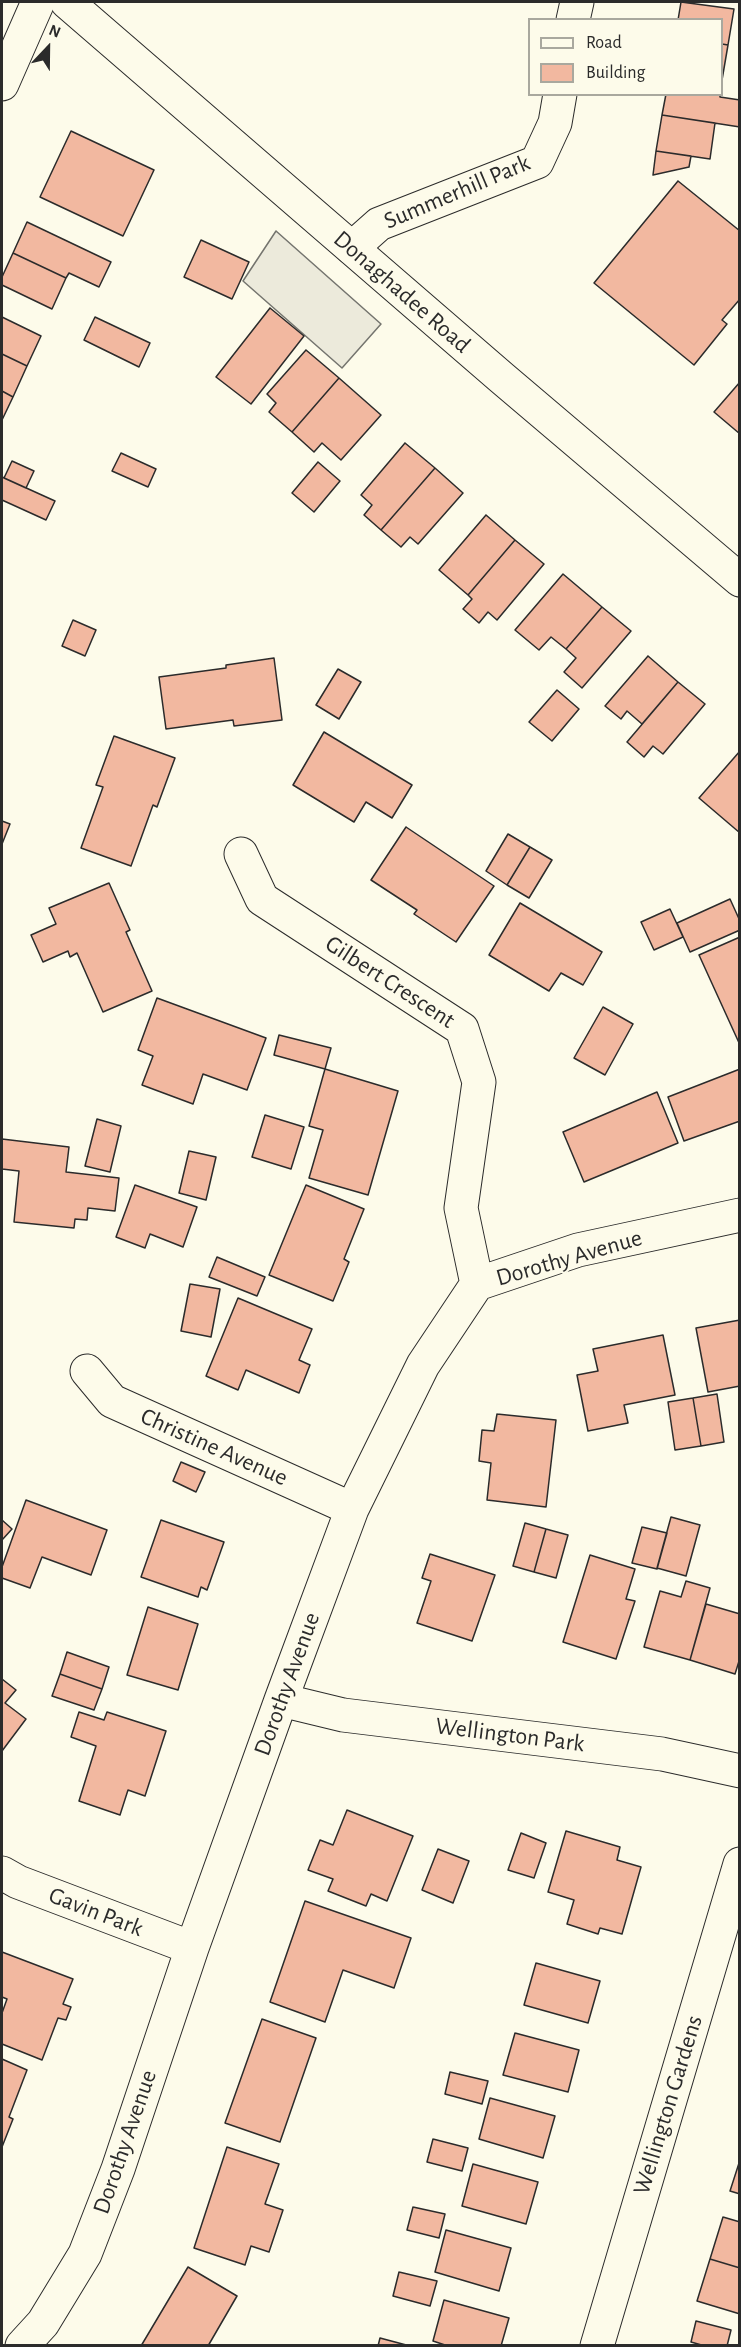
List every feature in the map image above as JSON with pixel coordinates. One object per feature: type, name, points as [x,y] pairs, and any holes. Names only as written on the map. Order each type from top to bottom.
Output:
[{"type":"street","points":[[2,84],[38,2]]},
{"type":"street","name":"Donaghadee Road","points":[[67,2],[740,580]]},
{"type":"street","points":[[573,18],[577,2]]},
{"type":"street","name":"Summerhill Park","points":[[352,248],[379,224],[537,162],[555,123],[560,96]]},
{"type":"street","name":"Gilbert Crescent","points":[[241,854],[262,899],[462,1029],[479,1082],[461,1208],[477,1284]]},
{"type":"street","name":"Dorothy Avenue","points":[[22,2346],[43,2323],[85,2254],[118,2169],[192,1948],[352,1509],[423,1365],[477,1284],[578,1250],[740,1215]]},
{"type":"street","name":"Christine Avenue","points":[[87,1371],[112,1401],[352,1509]]},
{"type":"street","name":"Wellington Park","points":[[281,1700],[344,1715],[662,1754],[740,1771]]},
{"type":"street","name":"Wellington Gardens","points":[[597,2346],[740,1864]]},
{"type":"street","name":"Gavin Park","points":[[2,1873],[18,1882],[192,1948]]},
{"type":"shaded area","points":[[276,231],[381,324],[342,368],[243,281]]},
{"type":"building","points":[[681,2],[734,9],[728,45],[723,44],[723,18],[678,18]]},
{"type":"building","points":[[723,44],[728,45],[723,74]]},
{"type":"building","points":[[666,96],[720,96],[740,100],[740,127],[662,115]]},
{"type":"building","points":[[662,115],[715,123],[710,159],[656,151]]},
{"type":"building","points":[[71,131],[154,170],[123,236],[40,197]]},
{"type":"building","points":[[656,151],[691,156],[689,167],[653,175]]},
{"type":"building","points":[[678,181],[740,231],[740,299],[722,320],[727,324],[694,365],[594,283]]},
{"type":"building","points":[[27,222],[111,262],[99,287],[69,273],[66,278],[13,253]]},
{"type":"building","points":[[201,240],[249,262],[232,299],[184,277]]},
{"type":"building","points":[[13,253],[66,278],[52,309],[2,285],[2,277]]},
{"type":"building","points":[[270,308],[304,336],[251,404],[216,377]]},
{"type":"building","points":[[2,317],[41,336],[27,366],[2,354]]},
{"type":"building","points":[[95,317],[150,343],[139,367],[84,340]]},
{"type":"building","points":[[306,350],[339,378],[292,432],[269,412],[276,403],[267,394]]},
{"type":"building","points":[[2,354],[27,366],[13,397],[2,391]]},
{"type":"building","points":[[339,378],[381,415],[341,460],[322,443],[314,452],[292,432]]},
{"type":"building","points":[[740,382],[740,434],[714,412]]},
{"type":"building","points":[[2,391],[13,397],[2,420]]},
{"type":"building","points":[[405,443],[435,468],[381,530],[364,515],[372,505],[361,495]]},
{"type":"building","points":[[121,453],[156,469],[148,487],[112,471]]},
{"type":"building","points":[[12,461],[34,471],[26,488],[4,478]]},
{"type":"building","points":[[318,462],[340,481],[314,512],[292,493]]},
{"type":"building","points":[[435,468],[463,493],[418,544],[410,537],[401,547],[381,530]]},
{"type":"building","points":[[2,477],[55,501],[46,520],[2,500]]},
{"type":"building","points":[[486,515],[515,540],[468,595],[439,570]]},
{"type":"building","points":[[515,540],[544,564],[497,620],[488,612],[479,623],[463,609],[472,599],[468,595]]},
{"type":"building","points":[[563,574],[602,607],[566,649],[551,637],[539,650],[515,630]]},
{"type":"building","points":[[602,607],[631,631],[582,688],[564,672],[576,658],[566,649]]},
{"type":"building","points":[[73,620],[96,630],[85,656],[62,646]]},
{"type":"building","points":[[648,656],[678,682],[642,724],[627,711],[621,719],[605,706]]},
{"type":"building","points":[[274,658],[282,720],[234,726],[233,720],[166,729],[159,677],[226,668],[226,665]]},
{"type":"building","points":[[338,669],[361,682],[339,719],[316,705]]},
{"type":"building","points":[[678,682],[705,704],[663,754],[653,746],[644,757],[627,742]]},
{"type":"building","points":[[557,690],[579,709],[552,741],[529,722]]},
{"type":"building","points":[[324,732],[412,785],[392,818],[366,802],[354,822],[293,785]]},
{"type":"building","points":[[114,736],[175,758],[157,807],[153,805],[131,866],[81,848],[103,787],[96,785]]},
{"type":"building","points":[[740,751],[740,833],[699,798]]},
{"type":"building","points":[[2,821],[10,824],[2,844]]},
{"type":"building","points":[[406,827],[494,886],[456,942],[414,914],[417,910],[371,880]]},
{"type":"building","points":[[508,834],[530,847],[507,885],[486,871]]},
{"type":"building","points":[[530,847],[552,860],[529,898],[507,885]]},
{"type":"building","points":[[109,883],[130,930],[126,932],[152,991],[103,1012],[77,953],[70,957],[68,951],[43,962],[31,935],[56,924],[49,908]]},
{"type":"building","points":[[730,899],[740,921],[740,930],[690,952],[677,923]]},
{"type":"building","points":[[520,903],[602,952],[583,985],[561,973],[549,991],[489,955]]},
{"type":"building","points":[[670,909],[683,937],[654,950],[641,922]]},
{"type":"building","points":[[740,937],[740,1045],[699,955]]},
{"type":"building","points":[[157,998],[266,1038],[247,1090],[203,1074],[193,1104],[142,1085],[153,1056],[138,1050]]},
{"type":"building","points":[[603,1007],[633,1024],[605,1075],[574,1058]]},
{"type":"building","points":[[279,1035],[331,1048],[325,1069],[274,1055]]},
{"type":"building","points":[[325,1069],[398,1091],[368,1195],[309,1178],[323,1130],[309,1126]]},
{"type":"building","points":[[740,1069],[740,1121],[684,1141],[668,1097]]},
{"type":"building","points":[[657,1092],[678,1143],[584,1182],[563,1132]]},
{"type":"building","points":[[265,1115],[304,1127],[291,1169],[252,1157]]},
{"type":"building","points":[[97,1119],[121,1126],[110,1172],[85,1166]]},
{"type":"building","points":[[2,1139],[69,1147],[66,1172],[119,1178],[115,1211],[88,1208],[87,1220],[75,1219],[74,1228],[14,1222],[19,1171],[2,1169]]},
{"type":"building","points":[[189,1151],[216,1157],[206,1200],[179,1193]]},
{"type":"building","points":[[135,1185],[197,1207],[183,1247],[150,1234],[145,1248],[116,1237]]},
{"type":"building","points":[[306,1185],[364,1209],[344,1259],[349,1262],[333,1301],[269,1275]]},
{"type":"building","points":[[217,1257],[265,1277],[257,1296],[209,1277]]},
{"type":"building","points":[[190,1284],[220,1289],[211,1337],[181,1331]]},
{"type":"building","points":[[238,1298],[312,1329],[299,1360],[310,1365],[299,1393],[246,1370],[238,1390],[206,1376]]},
{"type":"building","points":[[740,1320],[740,1386],[708,1392],[696,1328]]},
{"type":"building","points":[[663,1335],[675,1395],[624,1405],[628,1423],[588,1431],[577,1375],[598,1371],[593,1349]]},
{"type":"building","points":[[717,1394],[724,1442],[701,1446],[693,1398]]},
{"type":"building","points":[[693,1398],[701,1446],[675,1450],[668,1402]]},
{"type":"building","points":[[497,1414],[556,1420],[546,1507],[487,1500],[491,1463],[479,1461],[482,1430],[494,1431]]},
{"type":"building","points":[[181,1462],[205,1472],[196,1492],[173,1481]]},
{"type":"building","points":[[26,1500],[107,1530],[91,1575],[42,1557],[30,1588],[2,1578],[2,1567]]},
{"type":"building","points":[[671,1517],[700,1525],[686,1576],[657,1568]]},
{"type":"building","points":[[2,1520],[12,1529],[2,1540]]},
{"type":"building","points":[[161,1520],[224,1542],[207,1590],[201,1587],[198,1597],[141,1577]]},
{"type":"building","points":[[525,1523],[546,1529],[534,1572],[513,1566]]},
{"type":"building","points":[[642,1527],[667,1533],[657,1569],[632,1563]]},
{"type":"building","points":[[546,1529],[568,1535],[556,1578],[534,1572]]},
{"type":"building","points":[[430,1554],[495,1575],[472,1641],[417,1623],[431,1581],[422,1578]]},
{"type":"building","points":[[590,1555],[635,1569],[626,1599],[635,1601],[616,1659],[563,1642]]},
{"type":"building","points":[[686,1581],[710,1588],[690,1660],[644,1647],[660,1591],[681,1597]]},
{"type":"building","points":[[706,1604],[740,1614],[740,1658],[735,1674],[690,1660]]},
{"type":"building","points":[[148,1607],[198,1624],[178,1690],[127,1675]]},
{"type":"building","points":[[67,1652],[109,1667],[102,1689],[60,1674]]},
{"type":"building","points":[[60,1674],[102,1689],[94,1710],[52,1696]]},
{"type":"building","points":[[2,1679],[16,1690],[5,1703],[26,1719],[2,1751]]},
{"type":"building","points":[[79,1712],[104,1720],[107,1712],[166,1731],[145,1796],[128,1790],[120,1815],[79,1801],[96,1746],[71,1737]]},
{"type":"building","points":[[347,1810],[413,1836],[387,1901],[371,1894],[366,1906],[328,1891],[333,1879],[308,1870],[320,1840],[333,1845]]},
{"type":"building","points":[[566,1831],[620,1847],[617,1860],[641,1867],[622,1934],[600,1928],[598,1934],[567,1924],[574,1900],[548,1892]]},
{"type":"building","points":[[521,1833],[546,1843],[534,1878],[508,1870]]},
{"type":"building","points":[[438,1849],[469,1861],[453,1903],[422,1890]]},
{"type":"building","points":[[305,1901],[411,1938],[394,1988],[343,1970],[325,2022],[270,2002]]},
{"type":"building","points":[[2,1952],[73,1979],[63,2004],[71,2007],[66,2020],[58,2018],[42,2060],[2,2044],[2,2013],[7,1999],[2,1997]]},
{"type":"building","points":[[536,1963],[600,1981],[588,2023],[524,2005]]},
{"type":"building","points":[[262,2019],[316,2038],[280,2142],[225,2123]]},
{"type":"building","points":[[515,2033],[579,2050],[568,2092],[503,2075]]},
{"type":"building","points":[[2,2059],[27,2070],[9,2117],[13,2119],[2,2147]]},
{"type":"building","points":[[450,2072],[488,2081],[482,2104],[445,2094]]},
{"type":"building","points":[[490,2098],[555,2116],[543,2158],[479,2139]]},
{"type":"building","points":[[433,2139],[468,2148],[462,2171],[427,2162]]},
{"type":"building","points":[[227,2147],[279,2164],[265,2204],[283,2210],[269,2252],[251,2246],[245,2265],[194,2248]]},
{"type":"building","points":[[740,2160],[740,2194],[730,2191]]},
{"type":"building","points":[[473,2164],[538,2182],[526,2224],[462,2206]]},
{"type":"building","points":[[413,2207],[445,2214],[439,2238],[407,2230]]},
{"type":"building","points":[[723,2217],[740,2222],[740,2268],[710,2259]]},
{"type":"building","points":[[446,2230],[511,2248],[499,2291],[435,2272]]},
{"type":"building","points":[[710,2259],[740,2268],[740,2314],[697,2301]]},
{"type":"building","points":[[188,2267],[237,2296],[208,2346],[141,2346]]},
{"type":"building","points":[[399,2272],[437,2281],[430,2306],[393,2296]]},
{"type":"building","points":[[444,2300],[509,2318],[501,2346],[448,2346],[433,2341]]},
{"type":"building","points":[[696,2321],[731,2330],[727,2346],[705,2346],[691,2342]]},
{"type":"building","points":[[380,2338],[410,2346],[378,2346]]}]
